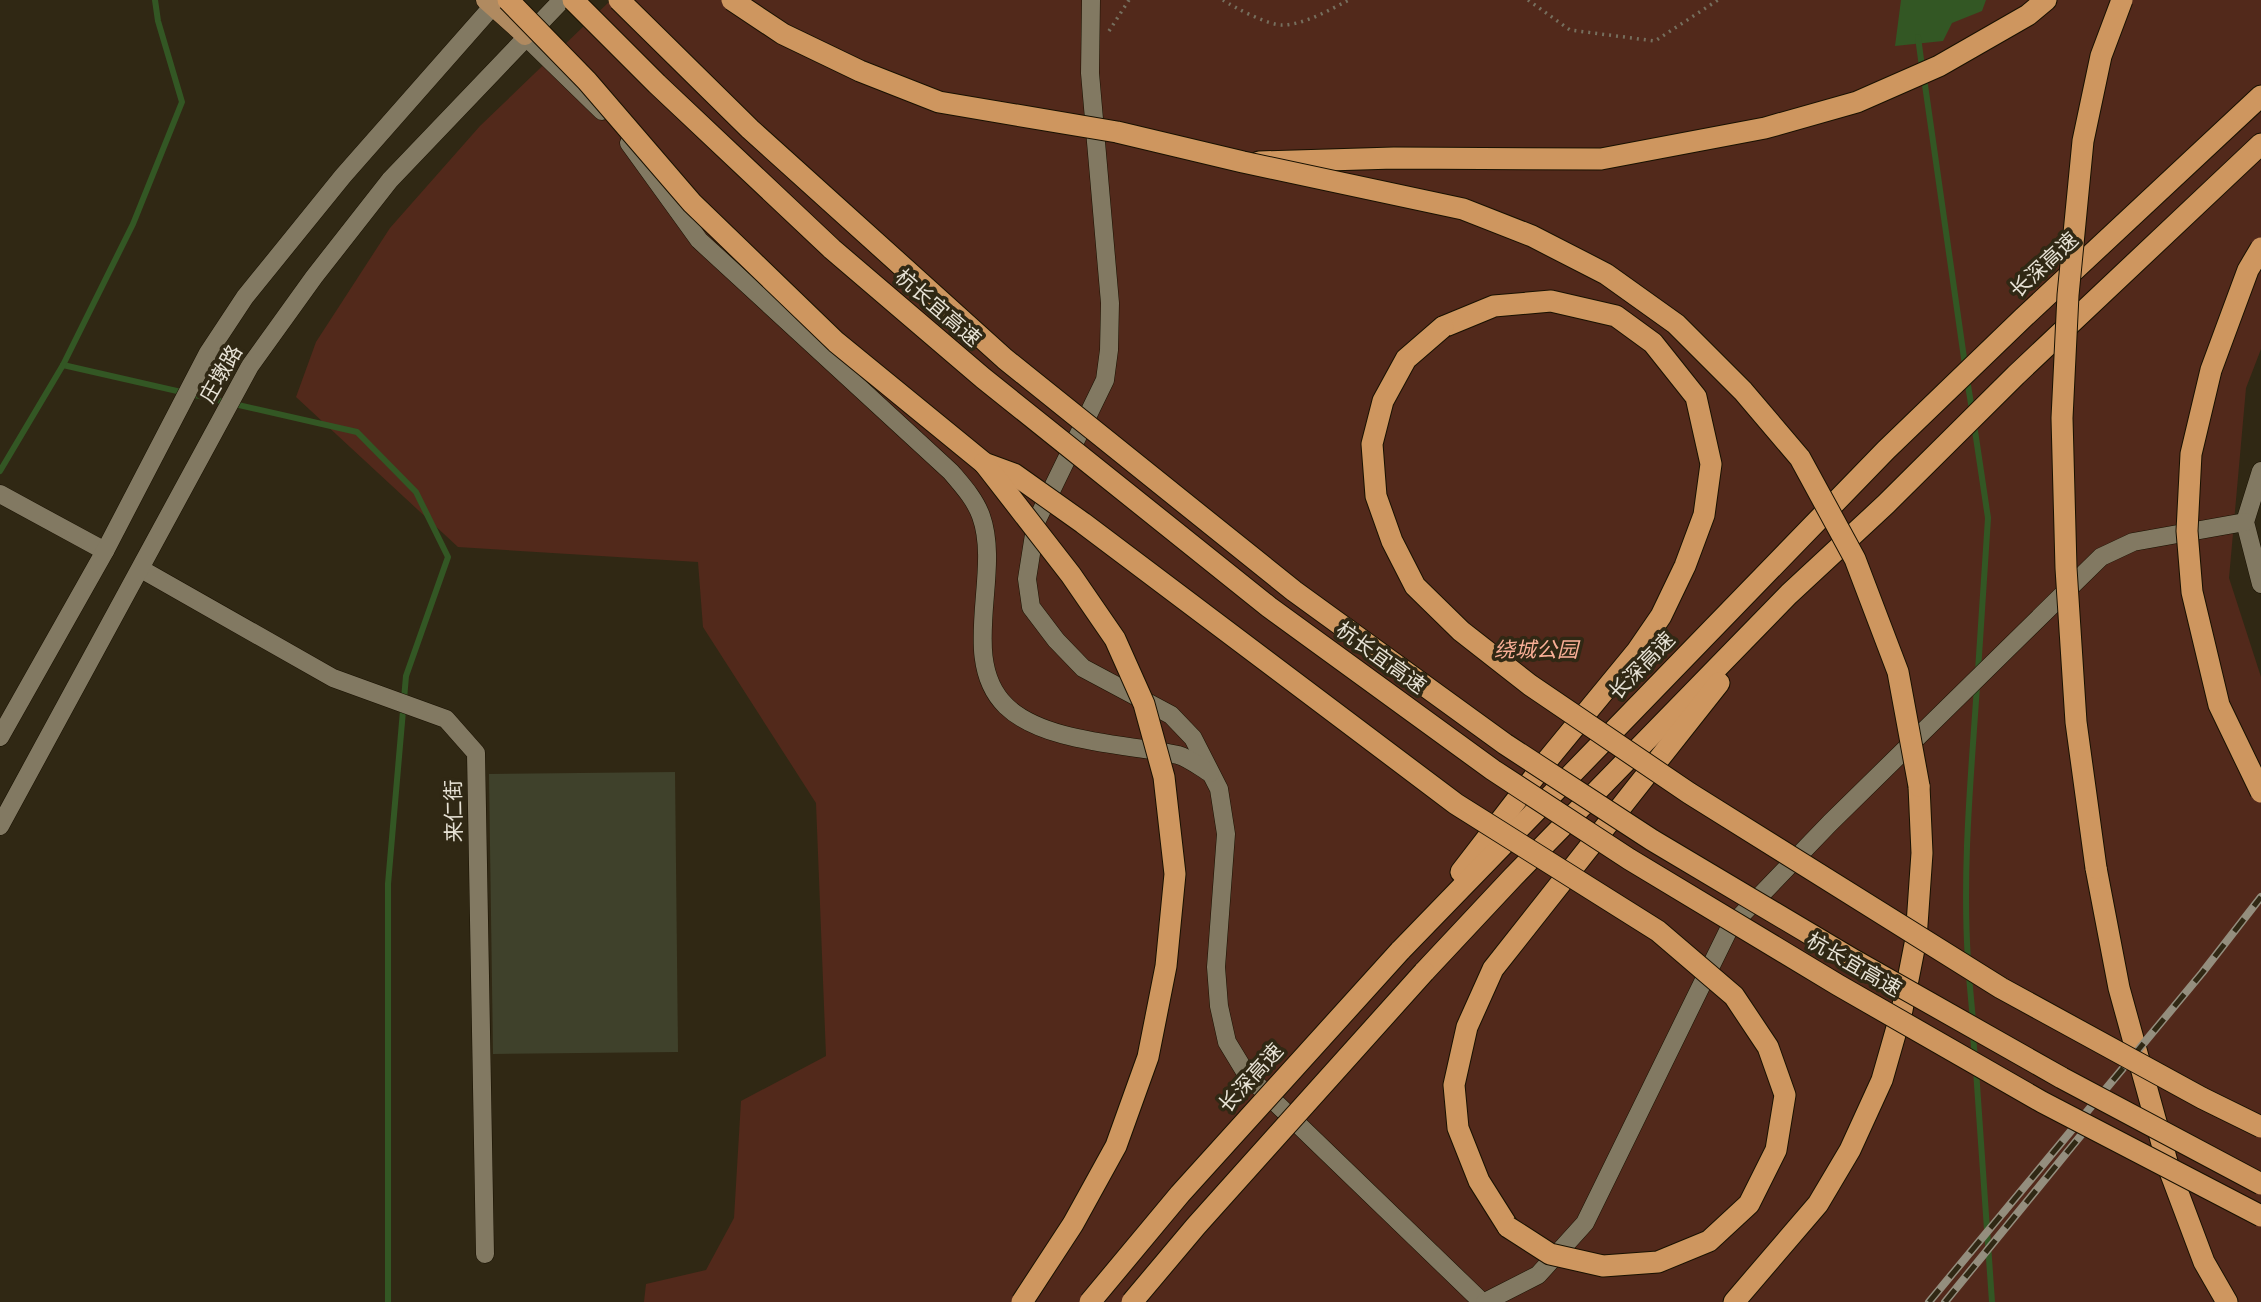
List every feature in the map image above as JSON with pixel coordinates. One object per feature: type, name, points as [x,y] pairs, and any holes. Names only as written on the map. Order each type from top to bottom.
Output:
[{"type":"highway","name":"杭长宜高速","points":[[573,0],[666,93],[832,249],[982,378],[1269,607],[1482,762],[1629,859],[1838,985],[2042,1102],[2261,1216]]},
{"type":"highway","name":"杭长宜高速","points":[[619,0],[750,129],[1005,359],[1294,591],[1494,736],[1652,840],[1852,959],[2062,1078],[2261,1184]]},
{"type":"highway","points":[[732,0],[783,34],[860,71],[939,102],[1117,132],[1463,209],[1532,236],[1606,274],[1676,324],[1743,391],[1800,458],[1855,559],[1898,673],[1919,786],[1922,853],[1916,939],[1902,1010],[1882,1080],[1850,1150],[1818,1203],[1734,1302]]},
{"type":"highway","points":[[1243,162],[1394,158],[1601,159],[1765,128],[1857,102],[1939,66],[2028,15],[2046,0]]},
{"type":"highway","points":[[2122,0],[2101,56],[2082,141],[2068,295],[2062,418],[2066,568],[2076,722],[2096,868],[2119,988],[2169,1169],[2204,1262],[2227,1302]]},
{"type":"highway","points":[[496,2],[587,81],[692,203],[836,342],[984,463],[1071,575],[1115,639],[1144,704],[1164,777],[1175,874],[1166,966],[1148,1057],[1116,1146],[1073,1224],[1022,1302]]},
{"type":"highway","name":"长深高速","points":[[1090,1302],[1180,1194],[1421,928],[1886,450],[2261,96]]},
{"type":"highway","points":[[1132,1302],[1196,1226],[1424,972],[1789,594],[2261,144]]},
{"type":"highway","points":[[2261,248],[2248,270],[2211,370],[2191,454],[2187,531],[2192,592],[2219,705],[2261,792]]},
{"type":"highway","points":[[1421,928],[1479,847],[1637,651],[1661,616],[1685,566],[1704,515],[1711,464],[1696,397],[1653,343],[1616,316],[1551,301],[1494,306],[1443,327],[1406,359],[1383,401],[1372,444],[1376,496],[1392,541],[1415,586],[1461,631],[1530,685],[1689,793],[2001,988],[2202,1098],[2261,1127]]},
{"type":"highway","points":[[984,463],[1014,474],[1083,523],[1456,804],[1658,931],[1734,996],[1768,1047],[1785,1096],[1776,1150],[1749,1204],[1709,1241],[1658,1262],[1603,1266],[1550,1254],[1508,1227],[1479,1181],[1458,1128],[1454,1085],[1467,1027],[1493,969],[1789,594]]},
{"type":"main road","points":[[496,2],[525,36]]},
{"type":"street","name":"庄墩路","points":[[0,826],[250,366],[314,277],[390,180],[562,0]]},
{"type":"street","points":[[1091,0],[1090,73],[1110,303],[1109,350],[1105,380],[1036,522],[1027,579],[1031,607],[1056,640],[1083,668],[1171,715],[1193,738],[1219,789],[1226,834],[1216,967],[1219,1006],[1227,1042],[1247,1075],[1483,1302],[1538,1275],[1585,1223],[1731,927],[1830,823],[2101,557],[2133,542],[2245,522]]},
{"type":"street","name":"庄墩路","points":[[0,737],[105,551],[208,353],[245,297],[343,176],[496,2]]},
{"type":"street","points":[[525,36],[612,121],[699,240],[951,472],[970,495],[981,515],[988,546],[983,657],[989,684],[1006,706],[1037,726],[1097,743],[1181,756],[1210,773]]},
{"type":"street","points":[[2261,471],[2245,522],[2261,584]]},
{"type":"street","points":[[0,494],[105,551]]},
{"type":"street","name":"来仁街","points":[[141,569],[333,678],[446,719],[476,753],[485,1254]]},
{"type":"path","points":[[1223,0],[1238,10],[1282,26],[1319,16],[1349,0]]},
{"type":"path","points":[[1528,0],[1570,30],[1655,41],[1718,0]]},
{"type":"green space","name":"绕城公园","points":[[611,0],[2261,0],[2261,349],[2246,388],[2229,578],[2261,677],[2261,1302],[644,1302],[646,1284],[706,1270],[734,1218],[741,1101],[826,1056],[816,803],[703,627],[698,562],[458,547],[296,397],[316,342],[390,228],[480,126]]},
{"type":"shaded area","points":[[1901,0],[1986,0],[1982,11],[1952,23],[1943,41],[1895,46]]},
{"type":"building","points":[[675,772],[678,1052],[493,1054],[489,774]]},
{"type":"waterway","points":[[0,471],[63,365],[133,224],[182,102],[158,21],[155,0]]},
{"type":"waterway","points":[[1918,37],[1922,67]]},
{"type":"waterway","points":[[1924,78],[1965,365]]},
{"type":"waterway","points":[[63,365],[357,432],[416,492],[448,557],[406,676],[388,884],[388,1302]]},
{"type":"waterway","points":[[1967,379],[1972,410]]},
{"type":"waterway","points":[[1974,424],[1988,518],[1978,671]]},
{"type":"waterway","points":[[1968,961],[1967,858],[1977,686]]},
{"type":"waterway","points":[[1969,976],[1973,1021]]},
{"type":"waterway","points":[[1973,1035],[1975,1059]]},
{"type":"waterway","points":[[1976,1070],[1992,1302]]},
{"type":"railway","points":[[1929,1302],[2202,973],[2261,897]]},
{"type":"railway","points":[[1945,1302],[2082,1134]]}]
